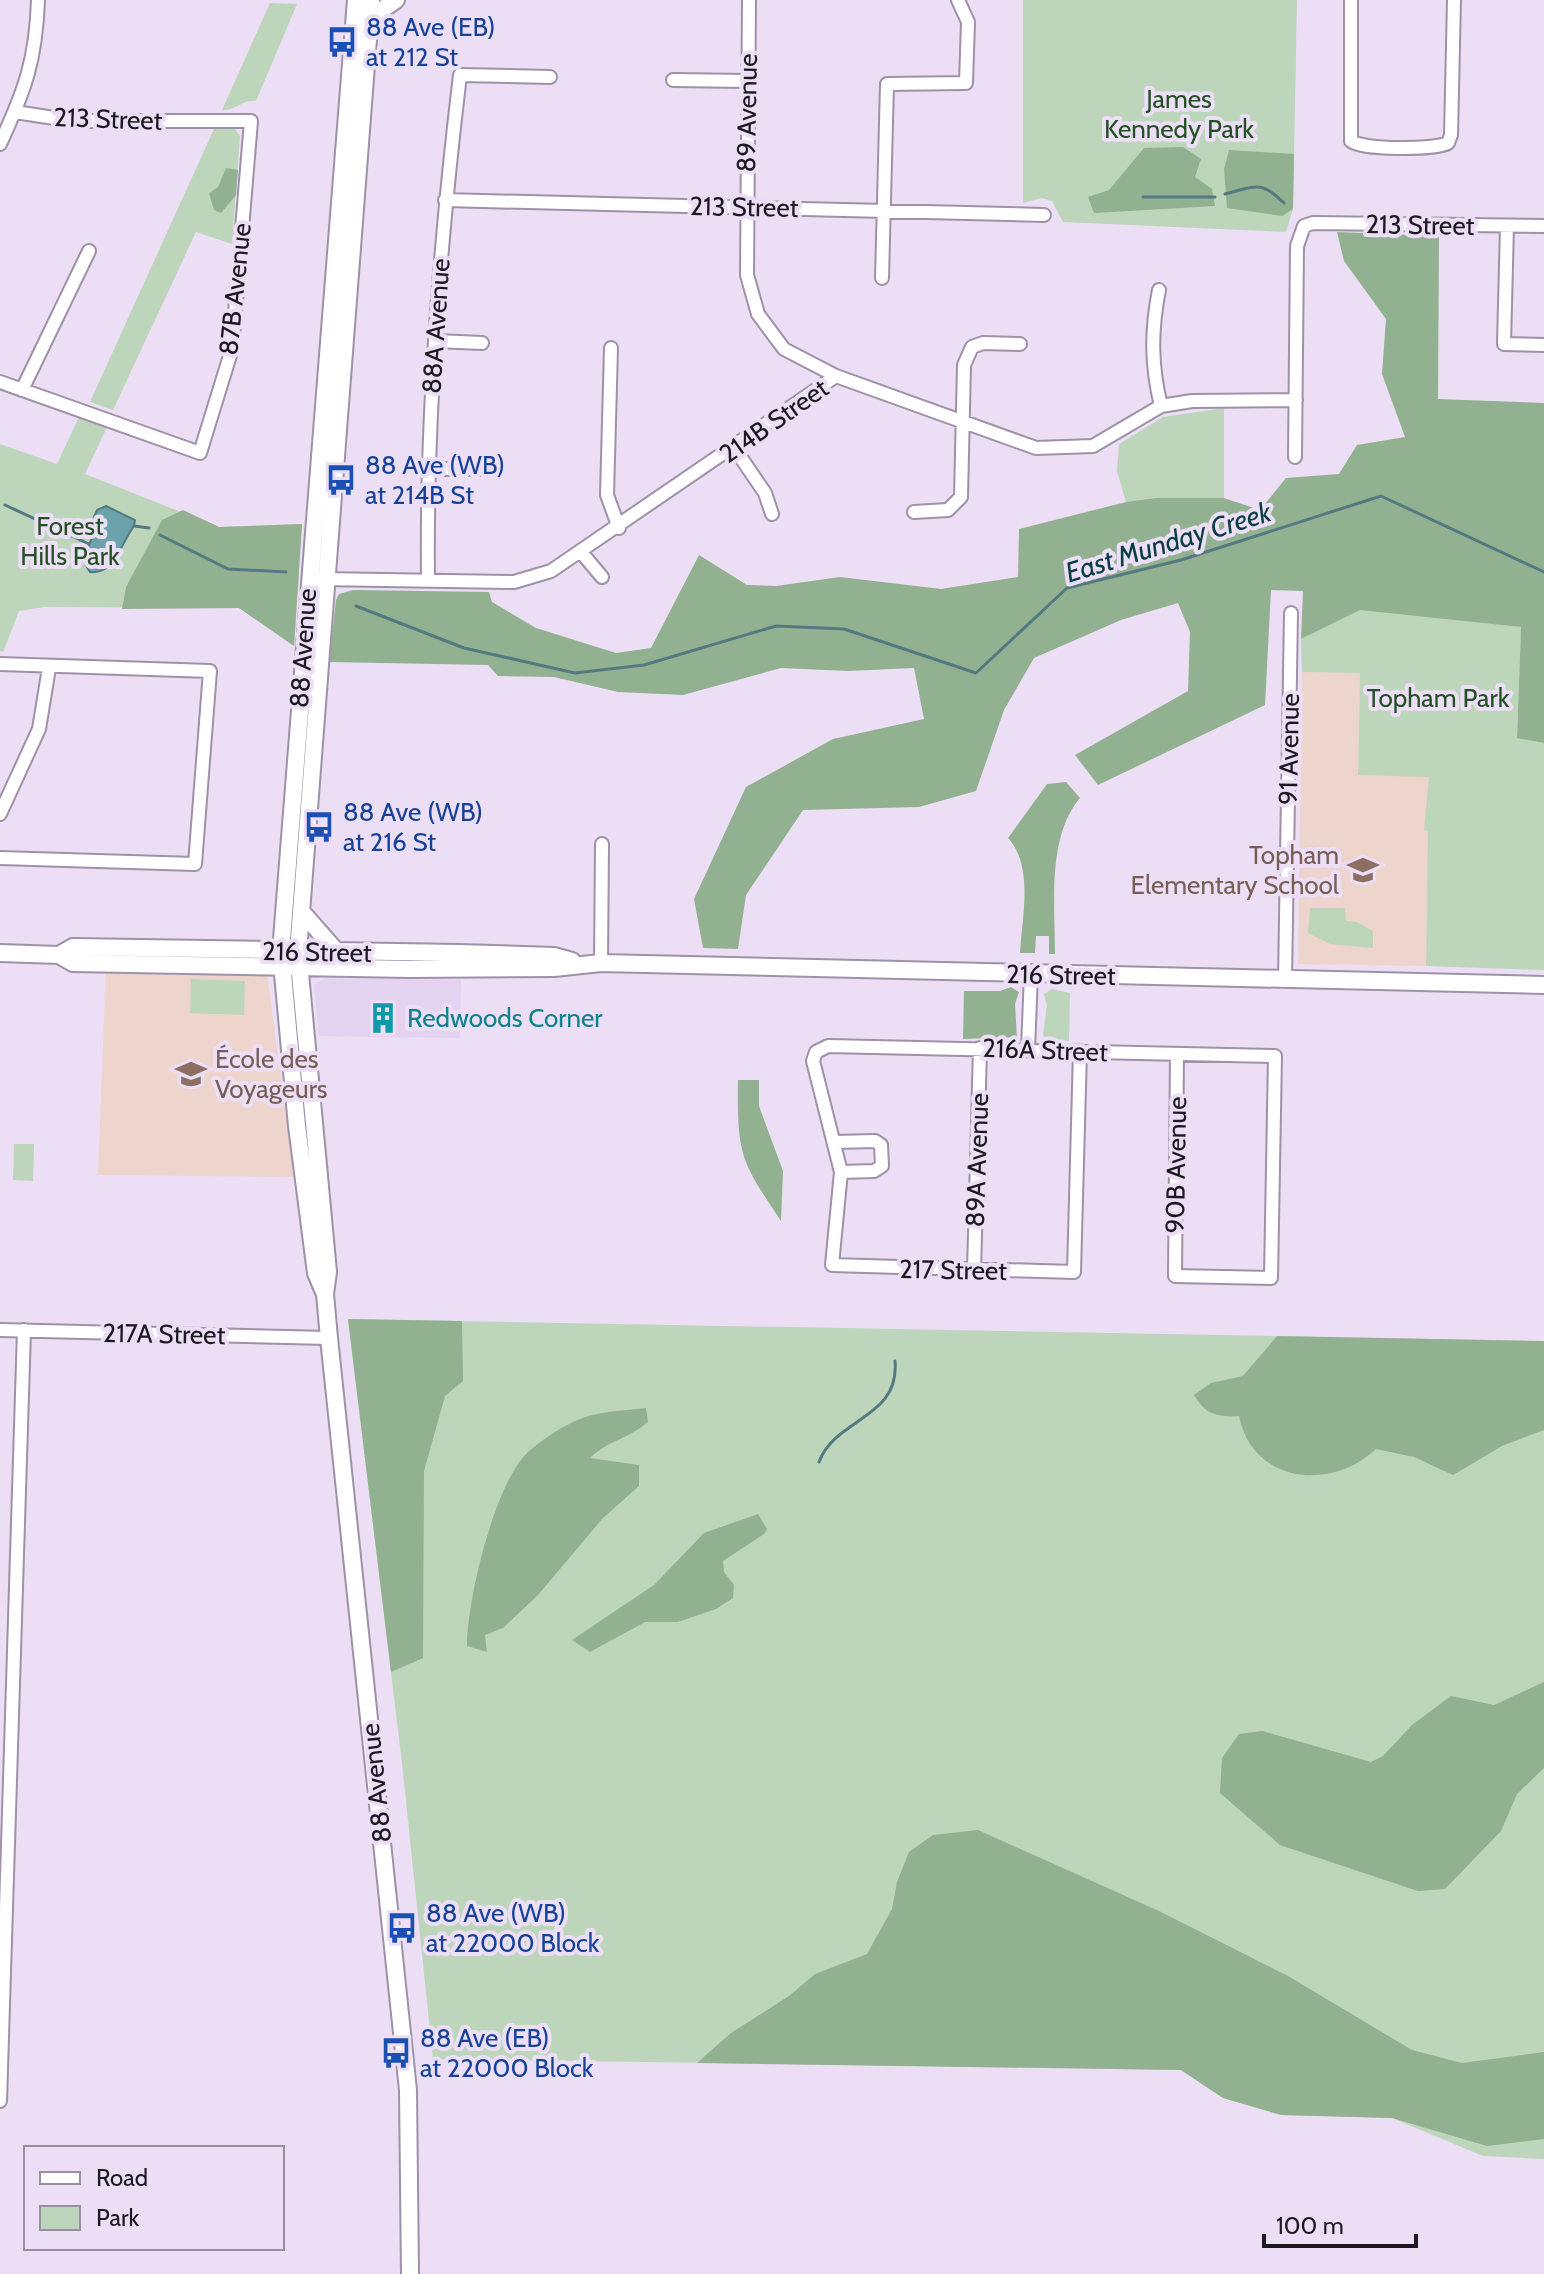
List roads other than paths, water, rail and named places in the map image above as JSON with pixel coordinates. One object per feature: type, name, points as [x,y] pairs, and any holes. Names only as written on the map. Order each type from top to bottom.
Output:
[{"type":"main road","name":"88 Avenue","points":[[356,0],[308,579],[290,960],[328,1272],[325,1294],[329,1338],[408,2090],[410,2274]]},
{"type":"main road","name":"88 Avenue","points":[[290,960],[301,911],[371,0]]},
{"type":"main road","points":[[368,38],[376,19],[396,0]]},
{"type":"main road","points":[[301,911],[337,952]]},
{"type":"main road","name":"216 Street","points":[[0,953],[59,955],[73,947],[290,960],[554,968],[577,963],[601,963],[1544,985]]},
{"type":"main road","name":"216 Street","points":[[290,960],[337,952],[554,956],[577,963]]},
{"type":"street","points":[[0,144],[30,76],[37,40],[38,0]]},
{"type":"street","name":"89 Avenue","points":[[749,0],[747,275],[758,314],[784,349],[836,376]]},
{"type":"street","points":[[882,278],[887,84],[966,83],[968,22],[958,0]]},
{"type":"street","points":[[1351,0],[1351,141],[1368,146],[1433,147],[1448,143],[1451,135],[1454,0]]},
{"type":"street","name":"88A Avenue","points":[[428,578],[426,469],[445,200],[460,75],[550,77]]},
{"type":"street","points":[[673,80],[748,81]]},
{"type":"street","name":"213 Street","points":[[15,112],[74,121],[251,121]]},
{"type":"street","name":"87B Avenue","points":[[22,390],[200,453],[232,349],[251,121]]},
{"type":"street","name":"213 Street","points":[[445,200],[1044,215]]},
{"type":"street","name":"213 Street","points":[[1296,400],[1297,246],[1300,231],[1313,223],[1544,226]]},
{"type":"street","points":[[1507,226],[1504,344],[1544,345]]},
{"type":"street","points":[[0,382],[22,390],[89,251]]},
{"type":"street","points":[[1159,290],[1153,321],[1152,369],[1161,406]]},
{"type":"street","points":[[435,341],[482,343]]},
{"type":"street","points":[[914,512],[941,512],[958,502],[962,490],[964,365],[972,347],[983,343],[1020,344]]},
{"type":"street","points":[[611,348],[607,495],[619,528]]},
{"type":"street","name":"214B Street","points":[[308,579],[428,578],[514,582],[551,571],[735,449],[836,376],[1036,448],[1065,450],[1093,446],[1161,406],[1192,401],[1296,400]]},
{"type":"street","points":[[1295,457],[1296,400]]},
{"type":"street","points":[[735,449],[765,493],[772,514]]},
{"type":"street","points":[[426,469],[484,469]]},
{"type":"street","points":[[581,552],[602,577]]},
{"type":"street","name":"91 Avenue","points":[[1285,980],[1291,613]]},
{"type":"street","points":[[0,664],[210,671],[195,864],[0,858]]},
{"type":"street","points":[[0,814],[39,729],[49,668]]},
{"type":"street","points":[[601,963],[602,844]]},
{"type":"street","points":[[1028,1049],[1031,974]]},
{"type":"street","name":"216A Street","points":[[834,1142],[813,1061],[816,1052],[828,1046],[1275,1056],[1271,1278]]},
{"type":"street","name":"89A Avenue","points":[[974,1271],[980,1048]]},
{"type":"street","name":"217 Street","points":[[841,1172],[832,1265],[1074,1272],[1080,1051]]},
{"type":"street","name":"90B Avenue","points":[[1177,1054],[1175,1276],[1271,1278]]},
{"type":"street","points":[[875,1141],[881,1145],[882,1166],[874,1171],[841,1172],[834,1142],[875,1141]]},
{"type":"street","name":"217A Street","points":[[0,1330],[329,1338]]},
{"type":"street","points":[[0,2101],[24,1330]]},
{"type":"waterway","points":[[1225,194],[1256,187],[1269,190],[1284,203]]},
{"type":"waterway","points":[[1143,197],[1215,197]]},
{"type":"waterway","name":"East Munday Creek","points":[[356,606],[464,648],[575,673],[644,665],[776,626],[844,629],[976,673],[1067,588],[1181,560],[1381,496],[1544,572]]},
{"type":"waterway","points":[[5,505],[89,544]]},
{"type":"waterway","points":[[134,526],[149,528]]},
{"type":"waterway","points":[[160,535],[228,569],[286,572]]},
{"type":"waterway","points":[[819,1462],[827,1447],[839,1435],[878,1407],[888,1395],[894,1380],[895,1361]]},
{"type":"place","name":"88 Ave (EB) at 212 St","points":[[342,42]]},
{"type":"place","name":"88 Ave (WB) at 214B St","points":[[341,480]]},
{"type":"place","name":"88 Ave (WB) at 216 St","points":[[319,827]]},
{"type":"place","name":"Topham Elementary School","points":[[1363,870]]},
{"type":"place","name":"Redwoods Corner","points":[[383,1018]]},
{"type":"place","name":"École des Voyageurs","points":[[191,1074]]},
{"type":"place","name":"88 Ave (WB) at 22000 Block","points":[[402,1928]]},
{"type":"place","name":"88 Ave (EB) at 22000 Block","points":[[396,2053]]},
{"type":"park label","name":"James Kennedy Park","points":[[1179,114]]},
{"type":"park label","name":"Forest Hills Park","points":[[70,541]]},
{"type":"park label","name":"Topham Park","points":[[1438,698]]}]
